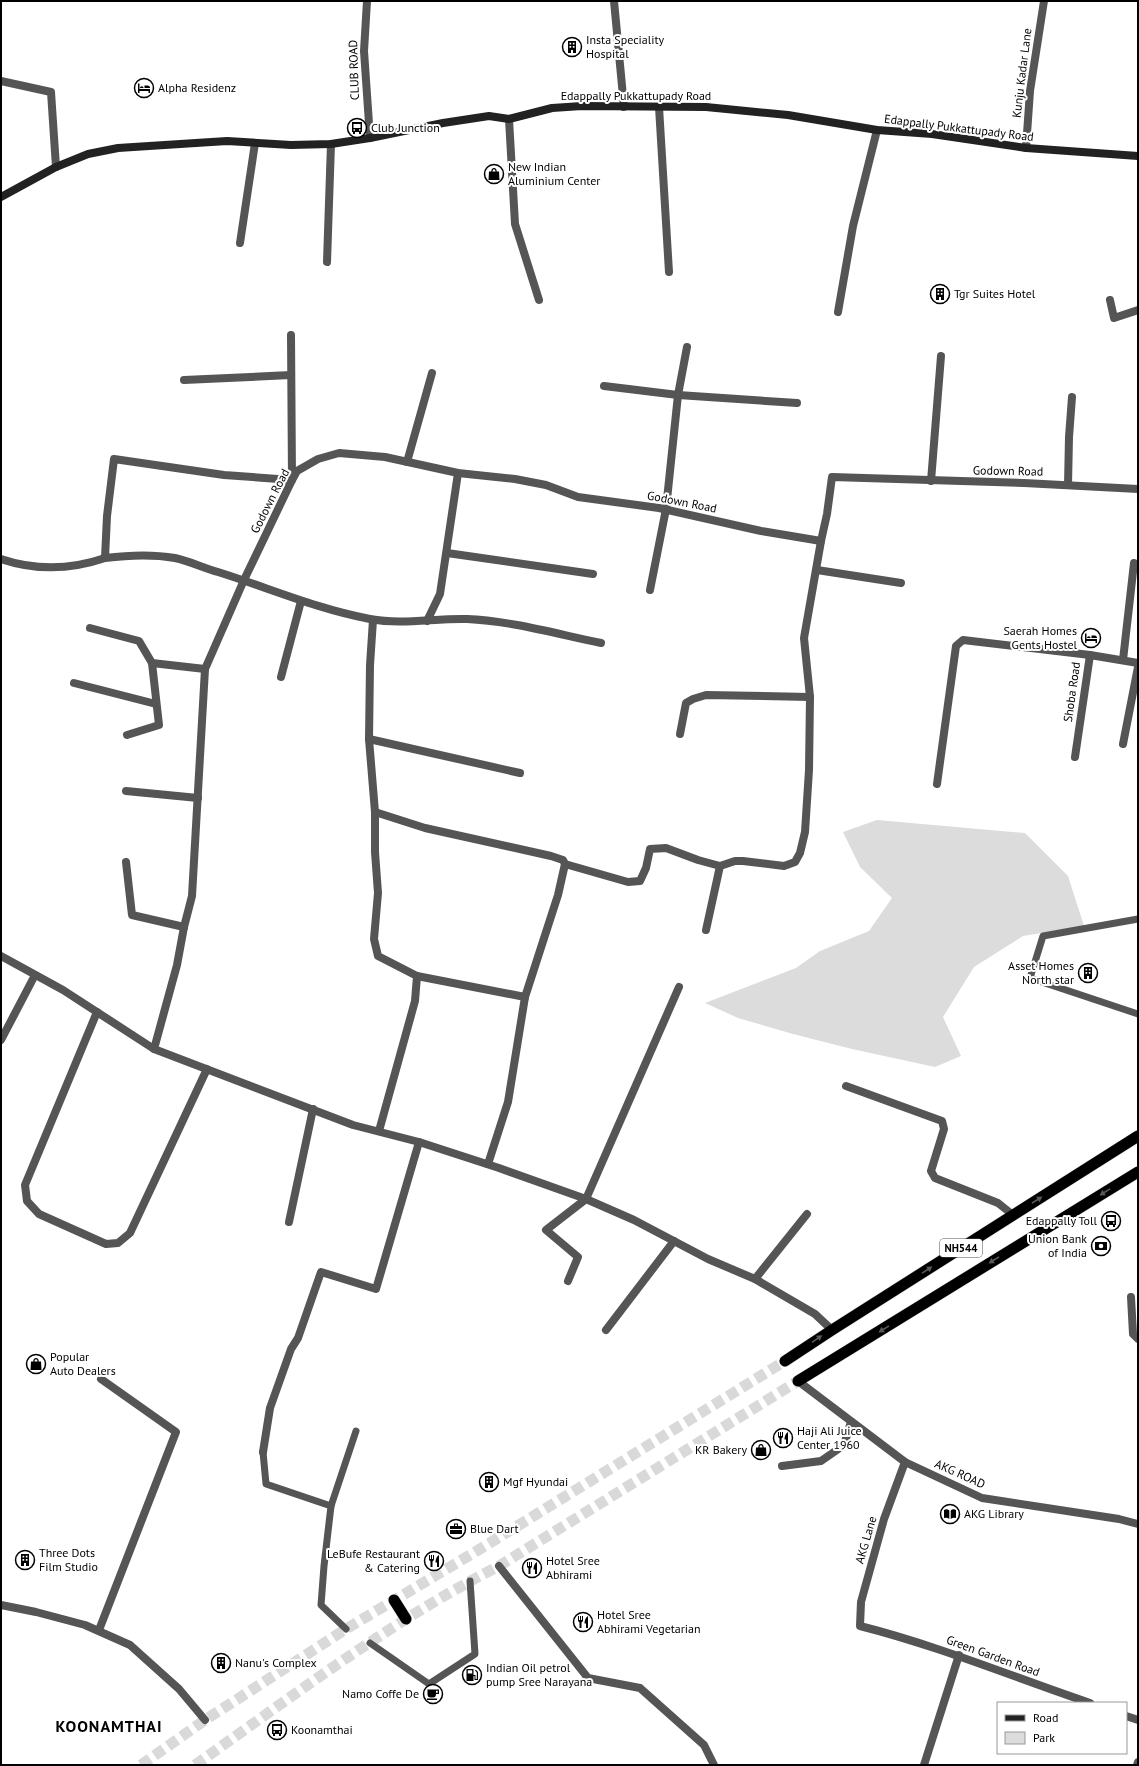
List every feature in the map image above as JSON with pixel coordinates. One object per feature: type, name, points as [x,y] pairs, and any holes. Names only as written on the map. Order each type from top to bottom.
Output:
[{"type":"highway","name":"NH544","points":[[785,1361],[1138,1136]]},
{"type":"highway","name":"NH544","points":[[798,1381],[1138,1172]]},
{"type":"highway","points":[[394,1600],[406,1619]]},
{"type":"main road","name":"Edappally Pukkattupady Road","points":[[1,197],[56,167],[88,154],[118,148],[227,140],[291,145],[331,144],[489,116],[509,119],[552,108],[706,107],[788,115],[877,130],[932,134],[1026,148],[1138,156]]},
{"type":"street","name":"CLUB ROAD","points":[[367,1],[364,51],[370,138]]},
{"type":"street","points":[[614,1],[624,107]]},
{"type":"street","name":"Kunju Kadar Lane","points":[[1026,148],[1030,91],[1044,1]]},
{"type":"street","points":[[1,81],[51,92],[56,167]]},
{"type":"street","points":[[659,107],[669,272]]},
{"type":"street","points":[[509,119],[515,224],[539,300]]},
{"type":"street","points":[[838,312],[853,226],[877,130]]},
{"type":"street","points":[[240,243],[255,143]]},
{"type":"street","points":[[327,262],[331,144]]},
{"type":"street","points":[[1110,300],[1114,318],[1138,310]]},
{"type":"street","points":[[105,558],[107,516],[114,460],[224,475],[292,480],[291,334]]},
{"type":"street","points":[[650,590],[666,509],[678,395],[687,347]]},
{"type":"street","points":[[931,481],[941,356]]},
{"type":"street","points":[[407,462],[432,373]]},
{"type":"street","points":[[184,380],[291,375]]},
{"type":"street","points":[[604,386],[678,395],[797,403]]},
{"type":"street","points":[[1068,485],[1069,436],[1072,397]]},
{"type":"street","name":"Godown Road","points":[[205,669],[244,580],[297,471],[318,459],[339,453],[385,457],[458,473],[515,479],[546,485],[578,498],[666,509],[761,531],[820,541],[827,514],[832,477],[1068,485],[1138,489]]},
{"type":"street","points":[[427,621],[440,594],[458,473]]},
{"type":"street","points":[[375,812],[425,828],[551,856],[563,860],[565,864],[628,882],[640,881],[646,868],[650,849],[654,848],[666,848],[698,860],[720,866],[735,861],[784,866],[795,862],[800,853],[806,824],[809,770],[810,697],[804,638],[820,541]]},
{"type":"street","points":[[447,553],[593,574]]},
{"type":"street","points":[[1,559],[27,566],[62,568],[83,565],[105,558],[146,555],[176,558],[244,580],[301,601],[340,613],[373,620],[427,621],[466,619],[510,624],[601,643]]},
{"type":"street","points":[[1123,660],[1134,563]]},
{"type":"street","points":[[816,570],[901,583]]},
{"type":"street","points":[[281,677],[301,601]]},
{"type":"street","points":[[373,620],[370,665],[369,739],[375,812],[375,852],[378,893],[374,940],[378,956],[417,976],[525,997]]},
{"type":"street","points":[[90,628],[140,640],[152,663],[159,725],[127,735]]},
{"type":"street","points":[[937,784],[956,646],[963,640],[1090,655]]},
{"type":"street","name":"Shoba Road","points":[[1075,757],[1090,655],[1138,663]]},
{"type":"street","points":[[152,663],[205,669],[192,896],[177,965],[154,1049]]},
{"type":"street","points":[[1123,744],[1138,667]]},
{"type":"street","points":[[74,683],[156,704]]},
{"type":"street","points":[[680,734],[686,703],[693,699],[706,696],[810,697]]},
{"type":"street","points":[[369,739],[520,774]]},
{"type":"street","points":[[126,791],[198,798]]},
{"type":"street","points":[[126,862],[132,915],[184,928]]},
{"type":"street","points":[[488,1164],[508,1102],[525,997],[558,895],[565,864]]},
{"type":"street","points":[[706,930],[720,866]]},
{"type":"street","points":[[1,956],[96,1012],[154,1049],[352,1125],[419,1142],[488,1164],[586,1199],[634,1220],[708,1259],[755,1279],[815,1314],[832,1330]]},
{"type":"street","points":[[1,1040],[35,975]]},
{"type":"street","points":[[379,1131],[415,1001],[417,976]]},
{"type":"street","points":[[568,1281],[578,1256],[546,1230],[586,1199],[679,987]]},
{"type":"street","points":[[96,1012],[25,1185],[27,1201],[39,1214],[106,1244],[118,1243],[130,1233],[207,1069]]},
{"type":"street","points":[[846,1086],[942,1120],[944,1129],[931,1171],[935,1178],[998,1203],[1013,1215]]},
{"type":"street","points":[[289,1222],[313,1109]]},
{"type":"street","points":[[263,1452],[270,1408],[291,1349],[298,1338],[321,1272],[376,1289],[419,1142]]},
{"type":"street","points":[[755,1279],[807,1214]]},
{"type":"street","points":[[606,1330],[674,1241]]},
{"type":"street","points":[[1131,1297],[1133,1334],[1138,1339]]},
{"type":"street","points":[[99,1630],[176,1432],[102,1379]]},
{"type":"street","name":"AKG ROAD","points":[[798,1381],[905,1462],[982,1498],[1138,1524]]},
{"type":"street","points":[[782,1466],[822,1461],[844,1445],[851,1422]]},
{"type":"street","name":"AKG Lane","points":[[860,1626],[861,1602],[884,1519],[905,1462]]},
{"type":"street","points":[[499,1566],[588,1678],[640,1688],[704,1745],[714,1765]]},
{"type":"street","points":[[1,1606],[36,1612],[99,1630],[130,1645],[179,1689],[205,1720]]},
{"type":"street","name":"Green Garden Road","points":[[860,1626],[888,1633],[958,1655],[1022,1680],[1087,1702]]},
{"type":"street","points":[[924,1765],[958,1655]]},
{"type":"street","points":[[1127,1716],[1138,1720]]},
{"type":"lane","points":[[1138,920],[1043,936],[1030,978],[1138,1014]]},
{"type":"lane","points":[[346,1628],[321,1605],[331,1506],[356,1431]]},
{"type":"lane","points":[[263,1452],[266,1484],[331,1506]]},
{"type":"lane","points":[[370,1643],[429,1684],[475,1654],[470,1581]]},
{"type":"green space","points":[[877,820],[1025,833],[1068,876],[1084,926],[1023,936],[974,967],[943,1017],[961,1056],[935,1067],[852,1049],[793,1034],[738,1018],[705,1003],[796,968],[820,951],[869,931],[892,898],[860,867],[843,832]]},
{"type":"tunnel","points":[[141,1765],[205,1720],[346,1629],[480,1549],[785,1361]]},
{"type":"tunnel","points":[[195,1765],[343,1660],[381,1635],[499,1566],[798,1381]]},
{"type":"place","name":"Insta Speciality Hospital","points":[[572,47]]},
{"type":"place","name":"Alpha Residenz","points":[[144,88]]},
{"type":"place","name":"Club Junction","points":[[357,128]]},
{"type":"place","name":"New Indian Aluminium Center","points":[[494,174]]},
{"type":"place","name":"Tgr Suites Hotel","points":[[940,294]]},
{"type":"place","name":"Saerah Homes Gents Hostel","points":[[1091,638]]},
{"type":"place","name":"Asset Homes North star","points":[[1088,973]]},
{"type":"place","name":"Edappally Toll","points":[[1111,1221]]},
{"type":"place","name":"Union Bank of India","points":[[1101,1246]]},
{"type":"place","name":"Popular Auto Dealers","points":[[36,1364]]},
{"type":"place","name":"Haji Ali Juice Center 1960","points":[[783,1438]]},
{"type":"place","name":"KR Bakery","points":[[761,1450]]},
{"type":"place","name":"Mgf Hyundai","points":[[489,1482]]},
{"type":"place","name":"AKG Library","points":[[950,1514]]},
{"type":"place","name":"Blue Dart","points":[[456,1529]]},
{"type":"place","name":"Three Dots Film Studio","points":[[25,1560]]},
{"type":"place","name":"LeBufe Restaurant & Catering","points":[[434,1561]]},
{"type":"place","name":"Hotel Sree Abhirami","points":[[532,1568]]},
{"type":"place","name":"Hotel Sree Abhirami Vegetarian","points":[[583,1622]]},
{"type":"place","name":"Nanu's Complex","points":[[221,1663]]},
{"type":"place","name":"Indian Oil petrol pump Sree Narayana","points":[[472,1675]]},
{"type":"place","name":"Namo Coffe De","points":[[433,1694]]},
{"type":"place","name":"Koonamthai","points":[[277,1730]]},
{"type":"district","name":"KOONAMTHAI","points":[[109,1726]]}]
